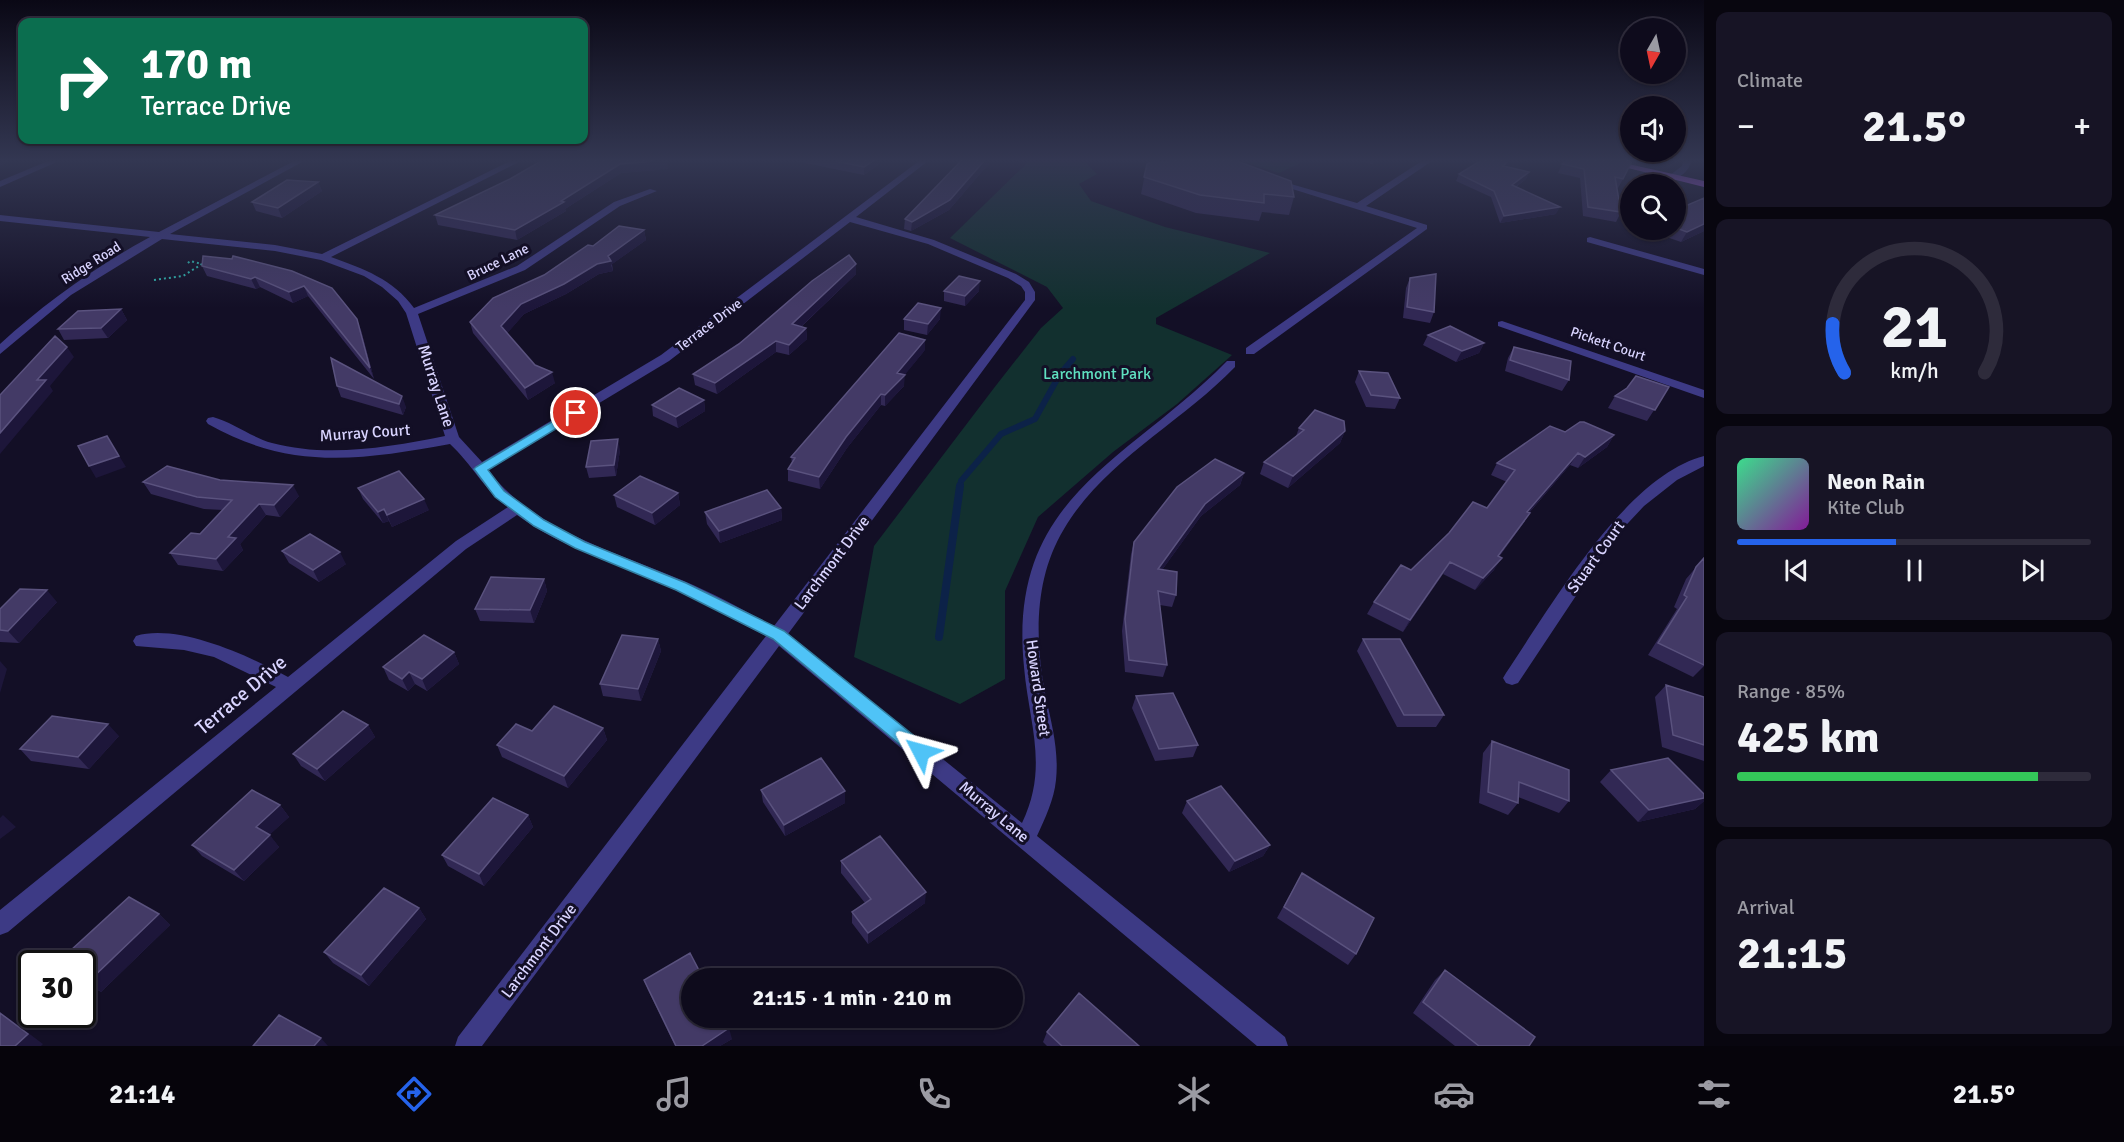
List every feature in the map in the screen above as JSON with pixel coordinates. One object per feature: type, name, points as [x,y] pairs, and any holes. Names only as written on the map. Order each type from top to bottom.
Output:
[{"type":"street","name":"Ridge Road","points":[[0,350],[18,332],[70,292],[211,210]]},
{"type":"street","points":[[323,257],[418,210]]},
{"type":"street","name":"Bruce Lane","points":[[412,313],[521,268],[608,210]]},
{"type":"street","name":"Terrace Drive","points":[[480,469],[665,358],[863,210]]},
{"type":"street","points":[[1250,351],[1424,227],[1367,210]]},
{"type":"street","name":"Murray Lane","points":[[0,218],[275,248],[323,257],[347,265],[386,285],[402,299],[412,313],[453,439],[499,494],[517,508],[580,545],[681,586],[778,635],[1276,1046]]},
{"type":"street","name":"Larchmont Drive","points":[[467,1046],[1030,300],[1030,292],[1025,284],[1012,276],[931,242],[851,219]]},
{"type":"street","points":[[1590,240],[1704,272]]},
{"type":"street","name":"Pickett Court","points":[[1502,324],[1704,394]]},
{"type":"street","name":"Howard Street","points":[[1025,838],[1039,808],[1046,778],[1045,743],[1031,668],[1030,627],[1039,566],[1055,531],[1088,486],[1186,408],[1231,364]]},
{"type":"street","name":"Murray Court","points":[[213,421],[249,442],[305,453],[364,453],[453,439]]},
{"type":"street","name":"Stuart Court","points":[[1512,678],[1610,533],[1639,502],[1672,477],[1704,460]]},
{"type":"street","name":"Terrace Drive","points":[[0,924],[461,545],[517,508]]},
{"type":"street","points":[[142,641],[199,645],[229,654],[288,686]]},
{"type":"path","points":[[154,280],[183,276],[202,264],[190,261],[187,264]]},
{"type":"green space","name":"Larchmont Park","points":[[979,210],[1116,210],[1165,227],[1270,253],[1156,318],[1156,324],[1232,355],[1177,404],[1113,452],[1038,517],[1005,591],[1005,679],[960,704],[854,657],[874,546],[1041,328],[1063,308],[1047,287],[950,238]]},
{"type":"building","points":[[446,210],[550,210],[515,230],[435,215]]},
{"type":"building","points":[[914,210],[933,210],[912,222],[905,219]]},
{"type":"building","points":[[1502,210],[1542,210],[1504,216]]},
{"type":"building","points":[[1686,210],[1704,210],[1704,224],[1687,232]]},
{"type":"building","points":[[619,226],[644,230],[608,256],[611,261],[597,264],[564,284],[521,304],[501,326],[535,365],[552,372],[525,388],[470,322],[493,298],[544,275],[588,245],[593,246]]},
{"type":"building","points":[[849,255],[856,264],[792,324],[806,328],[789,345],[776,341],[715,383],[693,374],[739,344],[812,281]]},
{"type":"building","points":[[203,256],[232,259],[233,256],[292,271],[332,288],[357,319],[370,368],[304,286],[289,292],[255,277],[251,279],[202,266]]},
{"type":"building","points":[[1436,274],[1434,312],[1407,307],[1410,278]]},
{"type":"building","points":[[959,276],[980,281],[965,296],[944,291]]},
{"type":"building","points":[[918,303],[941,308],[928,324],[904,319]]},
{"type":"building","points":[[121,309],[101,328],[58,329],[78,311]]},
{"type":"building","points":[[1450,326],[1484,343],[1462,351],[1428,335]]},
{"type":"building","points":[[899,333],[925,340],[897,373],[905,375],[885,395],[881,394],[846,437],[819,477],[788,469],[795,458],[791,457]]},
{"type":"building","points":[[55,336],[67,347],[37,380],[46,380],[0,433],[0,395]]},
{"type":"building","points":[[1514,347],[1571,361],[1569,380],[1510,360]]},
{"type":"building","points":[[331,358],[402,396],[399,404],[337,386]]},
{"type":"building","points":[[1359,371],[1388,373],[1400,398],[1371,395]]},
{"type":"building","points":[[1636,376],[1669,387],[1655,410],[1615,396],[1627,388]]},
{"type":"building","points":[[679,388],[704,400],[676,417],[652,405]]},
{"type":"building","points":[[1315,410],[1344,421],[1345,431],[1293,476],[1264,462],[1304,430],[1299,428]]},
{"type":"building","points":[[1580,422],[1614,435],[1585,457],[1578,453],[1527,512],[1530,513],[1498,556],[1502,558],[1483,578],[1450,562],[1410,620],[1374,602],[1401,565],[1411,570],[1449,533],[1473,502],[1487,508],[1515,470],[1497,463],[1550,426],[1565,432]]},
{"type":"building","points":[[107,436],[119,456],[89,466],[78,446]]},
{"type":"building","points":[[618,439],[614,465],[586,467],[591,441]]},
{"type":"building","points":[[1215,459],[1244,473],[1205,504],[1158,569],[1177,572],[1176,595],[1158,591],[1167,665],[1129,660],[1125,619],[1134,542],[1177,487]]},
{"type":"building","points":[[167,466],[220,480],[293,485],[274,505],[259,504],[228,537],[236,538],[216,559],[170,553],[191,533],[200,534],[232,500],[197,497],[143,482]]},
{"type":"building","points":[[399,471],[424,499],[387,515],[384,509],[378,512],[358,488]]},
{"type":"building","points":[[640,476],[678,493],[652,513],[614,495]]},
{"type":"building","points":[[767,490],[781,508],[719,531],[705,512]]},
{"type":"building","points":[[310,534],[340,552],[313,570],[282,551]]},
{"type":"building","points":[[1704,558],[1704,665],[1658,643],[1687,597],[1684,595],[1696,567]]},
{"type":"building","points":[[491,577],[544,579],[530,610],[475,609]]},
{"type":"building","points":[[20,589],[47,590],[8,631],[0,630],[0,609]]},
{"type":"building","points":[[424,635],[454,652],[422,679],[409,672],[402,679],[383,667]]},
{"type":"building","points":[[622,635],[658,639],[638,689],[600,684]]},
{"type":"building","points":[[1363,639],[1400,639],[1444,715],[1404,715]]},
{"type":"building","points":[[1666,685],[1704,697],[1704,745],[1673,735]]},
{"type":"building","points":[[1173,693],[1198,745],[1159,749],[1136,696]]},
{"type":"building","points":[[554,706],[603,728],[564,776],[497,745],[516,724],[532,731]]},
{"type":"building","points":[[343,711],[368,725],[317,769],[293,754]]},
{"type":"building","points":[[52,716],[108,724],[78,757],[20,749]]},
{"type":"building","points":[[1492,741],[1569,770],[1569,801],[1519,782],[1518,803],[1488,792]]},
{"type":"building","points":[[821,758],[845,791],[784,825],[761,790]]},
{"type":"building","points":[[1668,758],[1704,794],[1704,798],[1649,810],[1611,770]]},
{"type":"building","points":[[1221,786],[1270,845],[1235,861],[1187,801]]},
{"type":"building","points":[[252,790],[280,805],[256,827],[270,835],[234,870],[192,845]]},
{"type":"building","points":[[493,798],[528,815],[479,874],[442,855]]},
{"type":"building","points":[[880,836],[926,892],[868,933],[852,912],[871,899],[841,861]]},
{"type":"building","points":[[1302,873],[1374,918],[1356,954],[1284,907]]},
{"type":"building","points":[[384,888],[419,908],[361,975],[324,952]]},
{"type":"building","points":[[129,897],[159,914],[96,974],[96,950],[71,950]]},
{"type":"building","points":[[690,953],[698,968],[681,968],[681,1028],[729,1028],[702,1046],[676,1046],[644,980]]},
{"type":"building","points":[[1445,970],[1535,1037],[1529,1046],[1479,1046],[1423,1002]]},
{"type":"building","points":[[1079,993],[1139,1046],[1062,1046],[1047,1032]]},
{"type":"building","points":[[0,1013],[28,1034],[15,1046],[0,1046]]},
{"type":"building","points":[[279,1015],[321,1038],[314,1046],[253,1046]]},
{"type":"waterway","points":[[960,487],[961,481],[1001,434],[1035,419],[1060,374],[1073,359]]},
{"type":"waterway","points":[[939,637],[960,486]]},
{"type":"route","points":[[576,413],[480,469],[499,494],[539,523],[580,545],[681,586],[778,635],[921,752]]}]
